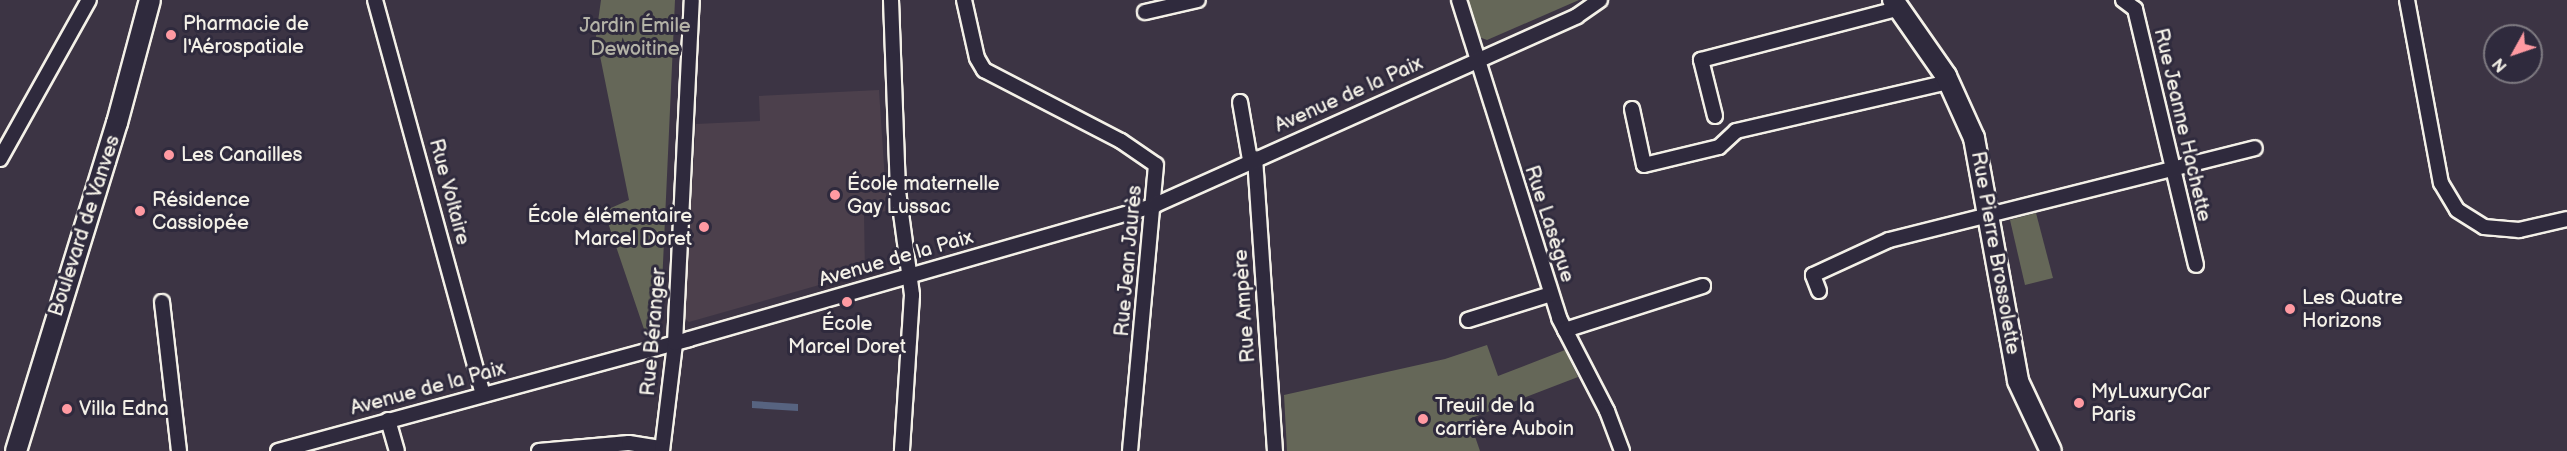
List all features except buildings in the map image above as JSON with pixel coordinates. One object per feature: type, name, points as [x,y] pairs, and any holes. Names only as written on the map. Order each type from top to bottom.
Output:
[{"type":"main road","name":"Boulevard de Vanves","points":[[16,451],[117,123],[150,0]]},
{"type":"main road","name":"Rue Pierre Brossolette","points":[[1897,4],[1949,82],[1974,138],[1990,216],[2018,381],[2050,450]]},
{"type":"street","points":[[0,159],[89,0]]},
{"type":"street","name":"Rue Voltaire","points":[[375,0],[483,394]]},
{"type":"street","name":"Rue Béranger","points":[[662,450],[675,343],[692,0]]},
{"type":"street","points":[[891,0],[898,191],[912,295],[902,451]]},
{"type":"street","name":"Rue Jean Jaurès","points":[[964,0],[977,58],[984,70],[1121,141],[1156,165],[1155,205],[1130,451]]},
{"type":"street","points":[[1145,12],[1198,0]]},
{"type":"street","name":"Rue Lasègue","points":[[1459,0],[1551,294],[1565,330],[1607,411],[1622,451]]},
{"type":"street","name":"Avenue de la Paix","points":[[278,451],[675,343],[1155,205],[1253,159],[1577,16],[1600,0]]},
{"type":"street","name":"Rue Jeanne Hachette","points":[[2123,0],[2134,9],[2196,265]]},
{"type":"street","points":[[2413,1],[2440,183],[2457,210],[2484,226],[2519,230],[2567,219]]},
{"type":"street","points":[[1715,116],[1701,60],[1897,4]]},
{"type":"street","points":[[1632,109],[1644,165],[1719,147],[1736,131],[1949,82]]},
{"type":"street","name":"Rue Ampère","points":[[1240,102],[1253,159],[1275,451]]},
{"type":"street","points":[[1819,291],[1814,275],[1889,240],[2173,171],[2255,148]]},
{"type":"street","points":[[1565,330],[1703,286]]},
{"type":"street","points":[[1468,320],[1551,294]]},
{"type":"street","points":[[162,302],[179,451]]},
{"type":"street","points":[[388,420],[397,451]]},
{"type":"street","points":[[540,451],[629,443],[662,450]]},
{"type":"shaded area","points":[[879,90],[887,211],[864,214],[865,272],[689,322],[684,318],[696,124],[760,121],[759,96]]},
{"type":"green space","name":"Jardin Émile Dewoitine","points":[[601,0],[675,0],[660,329],[646,335],[604,211],[629,200],[596,36]]},
{"type":"green space","points":[[1467,0],[1579,0],[1487,40],[1479,37]]},
{"type":"green space","points":[[2036,213],[2053,278],[2025,285],[2010,220]]},
{"type":"green space","name":"Treuil de la carrière Auboin","points":[[1487,345],[1498,376],[1565,350],[1578,377],[1469,419],[1480,451],[1287,451],[1284,395],[1445,359]]},
{"type":"water","points":[[752,401],[798,404],[798,411],[752,408]]},
{"type":"place","name":"Pharmacie de l'Aérospatiale","points":[[171,35]]},
{"type":"place","name":"Les Canailles","points":[[169,155]]},
{"type":"place","name":"École maternelle Gay Lussac","points":[[835,195]]},
{"type":"place","name":"Résidence Cassiopée","points":[[140,211]]},
{"type":"place","name":"École élémentaire Marcel Doret","points":[[704,227]]},
{"type":"place","name":"École Marcel Doret","points":[[847,302]]},
{"type":"place","name":"Les Quatre Horizons","points":[[2290,309]]},
{"type":"place","name":"MyLuxuryCar Paris","points":[[2079,403]]},
{"type":"place","name":"Villa Edna","points":[[67,409]]},
{"type":"place","name":"Treuil de la carrière Auboin","points":[[1423,419]]}]
